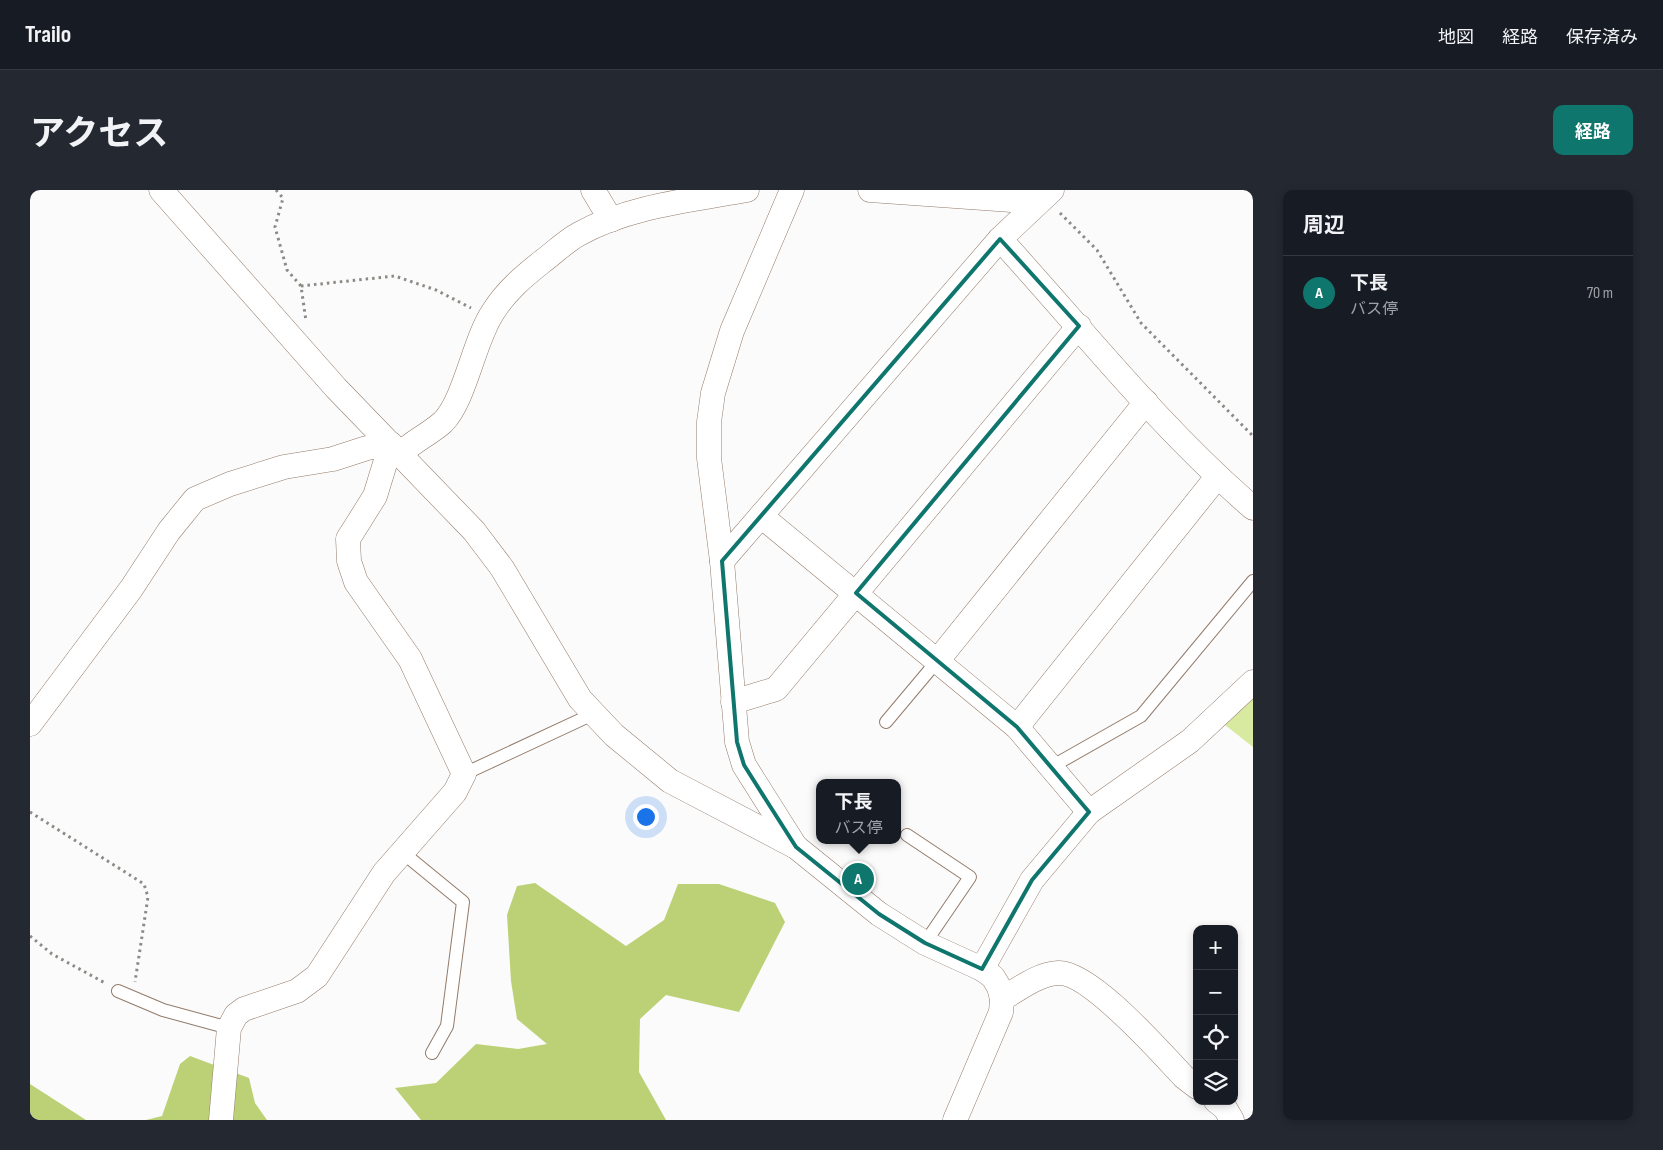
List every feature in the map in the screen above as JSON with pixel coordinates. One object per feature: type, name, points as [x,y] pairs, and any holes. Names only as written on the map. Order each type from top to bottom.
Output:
[{"type":"street","points":[[161,190],[336,388],[474,532],[502,568],[580,699],[614,736],[670,781],[796,847],[879,914],[925,943],[982,969],[992,977],[999,987],[1002,999],[996,1026],[955,1120]]},
{"type":"street","points":[[593,190],[611,220]]},
{"type":"street","points":[[30,724],[132,589],[168,531],[195,499],[230,484],[284,467],[333,459],[367,448],[396,449],[412,442],[443,422],[456,398],[489,318],[504,296],[522,278],[579,234],[611,220],[665,204],[747,190]]},
{"type":"street","points":[[792,190],[732,331],[712,393],[709,458],[722,561],[737,742],[744,765],[796,847]]},
{"type":"street","points":[[870,190],[1044,196]]},
{"type":"street","points":[[722,561],[1000,239],[1044,196]]},
{"type":"street","points":[[1000,239],[1146,402],[1217,477],[1253,508]]},
{"type":"street","points":[[733,702],[776,689],[1079,326]]},
{"type":"street","points":[[938,660],[1146,402]]},
{"type":"street","points":[[221,1120],[229,1028],[236,1015],[244,1009],[297,991],[317,976],[384,873],[456,792],[464,774],[410,658],[356,582],[349,561],[348,540],[375,496],[396,449]]},
{"type":"street","points":[[1017,726],[1217,477]]},
{"type":"street","points":[[761,516],[1017,726],[1089,812]]},
{"type":"street","points":[[982,969],[1032,880],[1089,812],[1190,741],[1253,682]]},
{"type":"street","points":[[1002,999],[1043,976],[1060,973],[1074,979],[1109,1000],[1193,1084]]},
{"type":"street","points":[[1221,1105],[1232,1120]]},
{"type":"lane","points":[[1051,767],[1141,716],[1253,581]]},
{"type":"lane","points":[[886,722],[938,660]]},
{"type":"lane","points":[[464,774],[593,714]]},
{"type":"lane","points":[[907,835],[970,877],[925,943]]},
{"type":"lane","points":[[402,852],[464,902],[447,1026],[432,1053]]},
{"type":"lane","points":[[118,991],[163,1010],[229,1028]]},
{"type":"path","points":[[276,190],[283,198],[275,227],[287,270],[301,286],[307,324]]},
{"type":"path","points":[[1044,196],[1097,250],[1140,323],[1253,436]]},
{"type":"path","points":[[301,286],[395,276],[436,290],[489,318]]},
{"type":"path","points":[[30,812],[144,884],[148,897],[132,997]]},
{"type":"path","points":[[30,936],[52,954],[118,991]]},
{"type":"highlighted area","points":[[1000,239],[1079,326],[856,593],[1017,727],[1089,812],[1032,880],[982,969],[925,943],[879,914],[796,847],[744,765],[737,742],[722,561]]},
{"type":"green space","points":[[1253,689],[1253,747],[1220,721]]},
{"type":"green space","points":[[535,883],[626,946],[664,920],[678,884],[719,884],[775,903],[785,922],[739,1012],[666,995],[640,1019],[639,1072],[666,1120],[421,1120],[395,1088],[436,1083],[476,1044],[518,1049],[547,1044],[517,1019],[511,981],[507,915],[517,886]]},
{"type":"green space","points":[[190,1056],[249,1078],[255,1103],[267,1120],[146,1120],[162,1116],[180,1064]]},
{"type":"green space","points":[[30,1084],[86,1120],[30,1120]]},
{"type":"place","name":"下長","points":[[858,879]]}]
